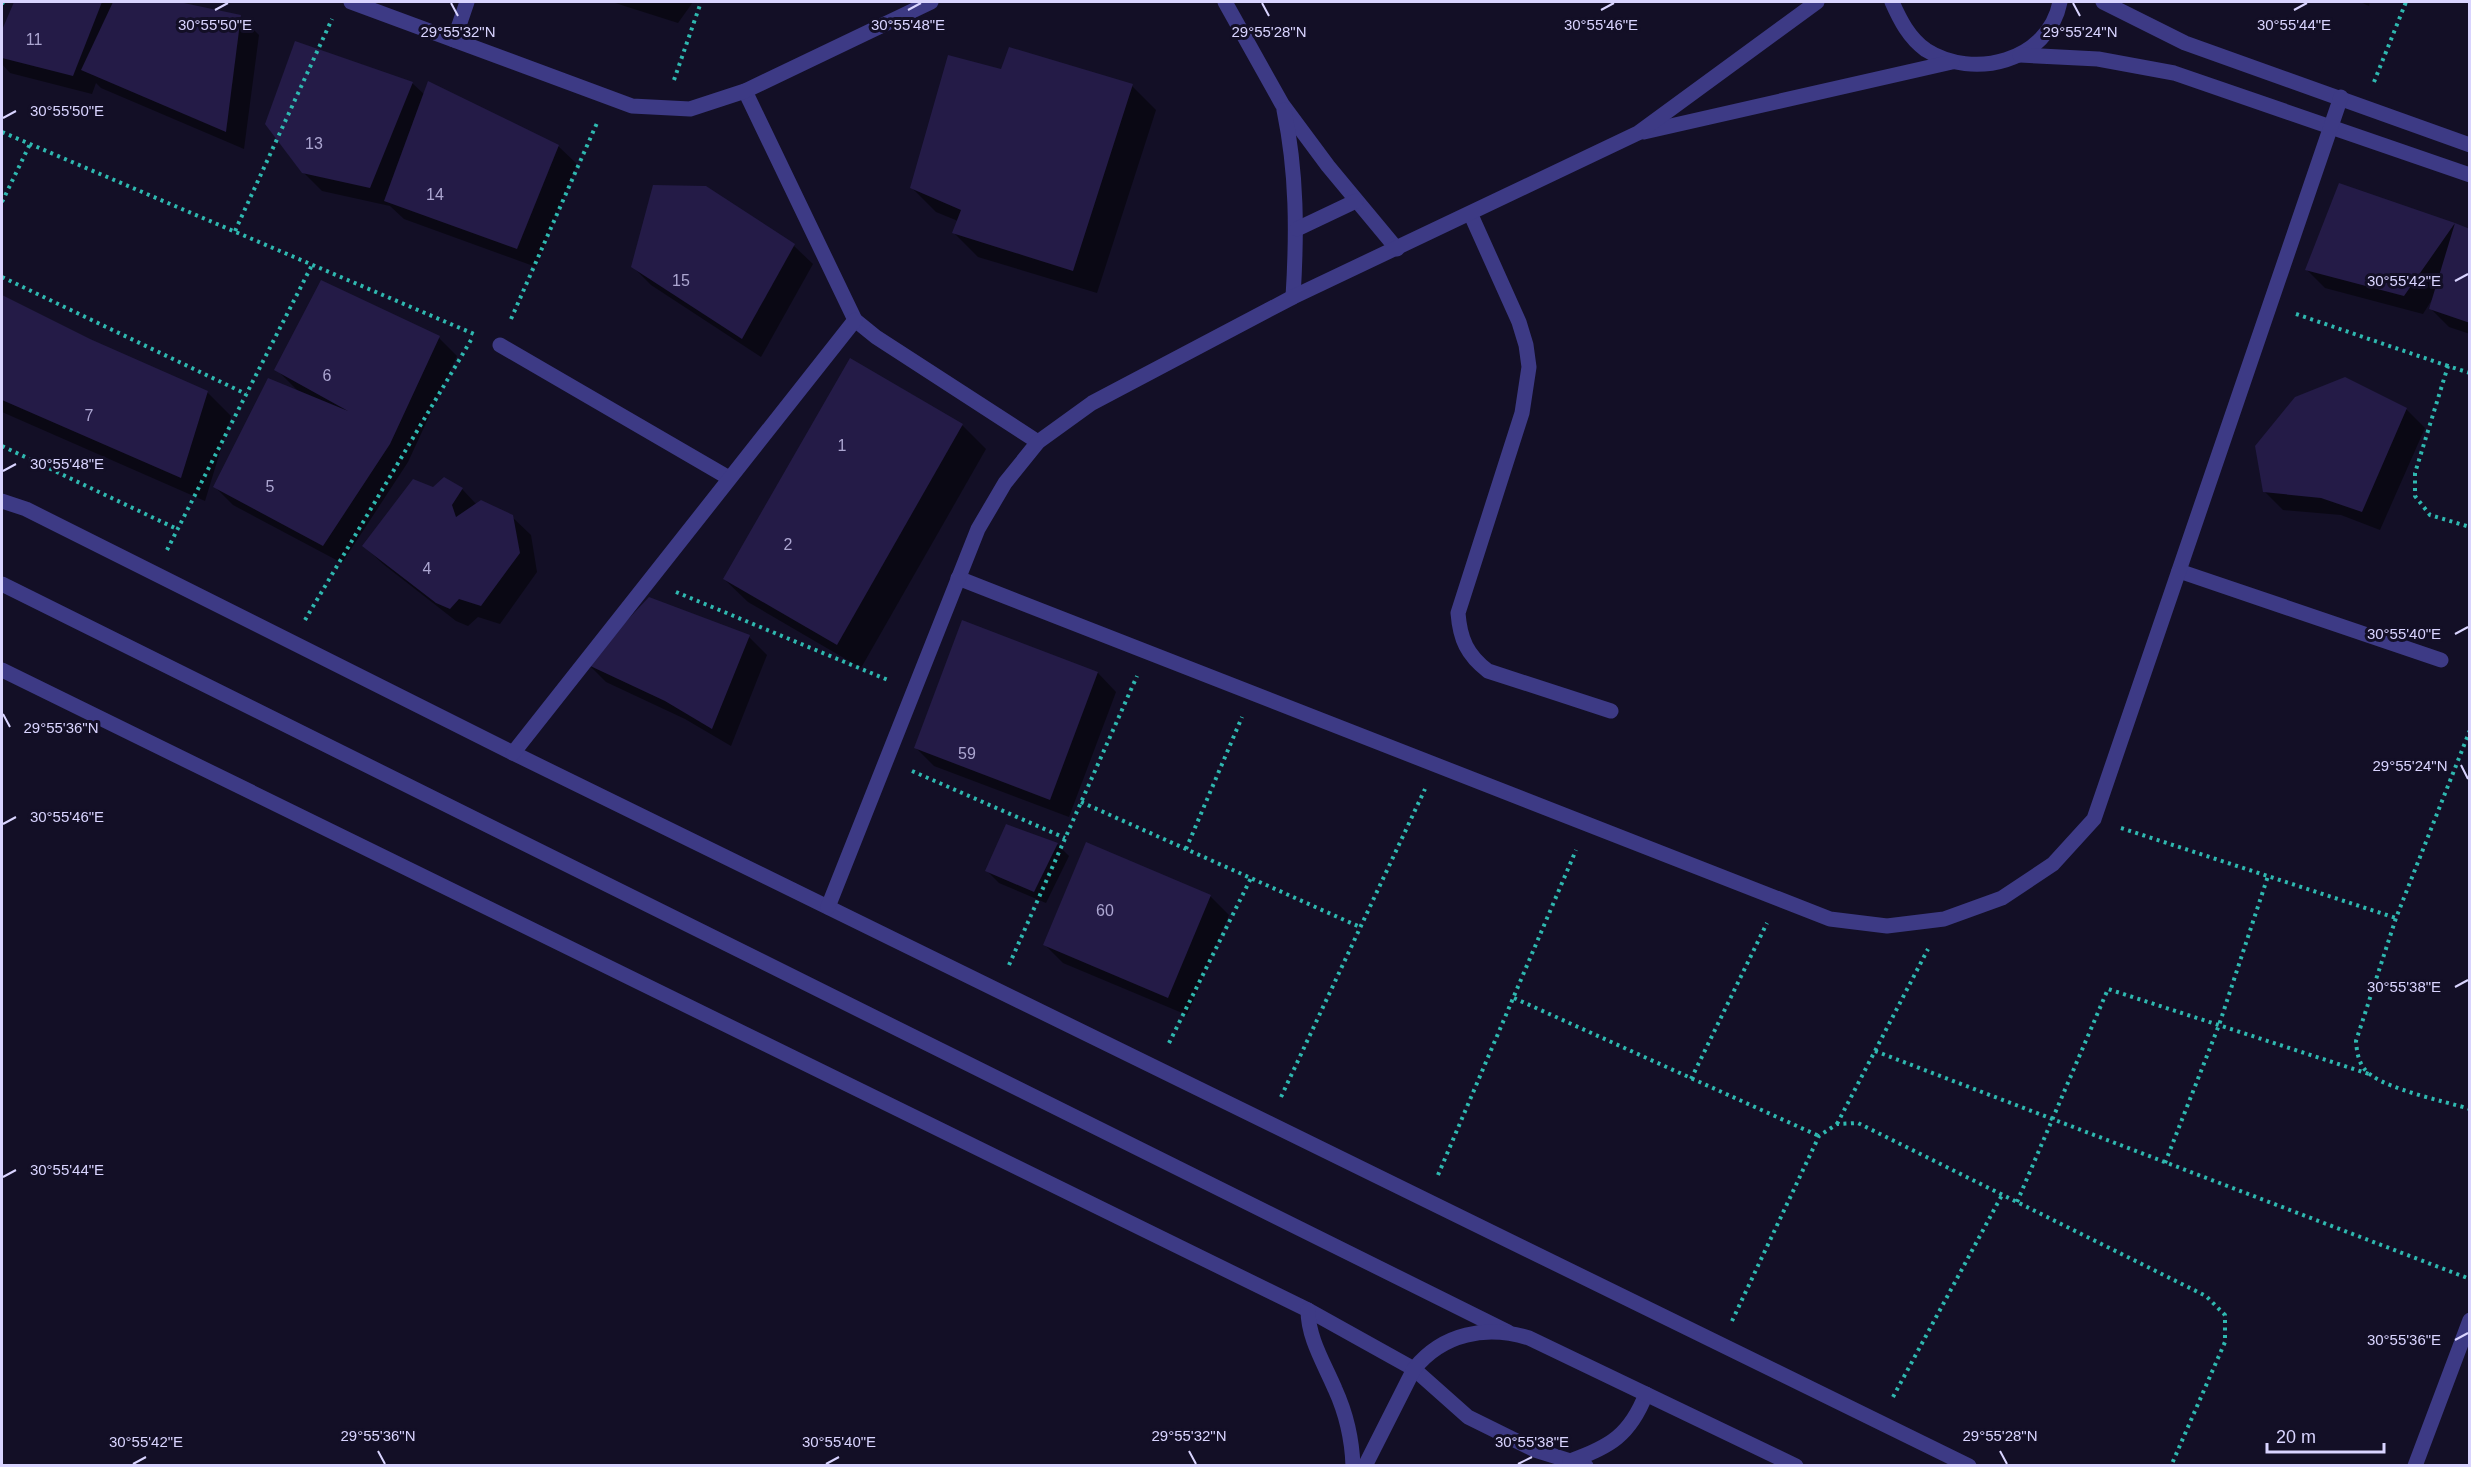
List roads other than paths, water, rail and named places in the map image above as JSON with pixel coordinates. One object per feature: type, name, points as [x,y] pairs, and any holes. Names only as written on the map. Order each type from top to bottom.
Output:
[{"type":"street","points":[[351,2],[632,106],[690,109],[745,92],[931,2]]},
{"type":"street","points":[[454,40],[467,2]]},
{"type":"street","points":[[1225,2],[1282,104],[1356,201],[1397,249]]},
{"type":"street","points":[[828,907],[958,578],[984,520],[1005,483],[1038,442],[1092,403],[1293,297],[1471,215],[1638,133],[1817,2]]},
{"type":"street","points":[[1892,2],[1904,28],[1925,49],[1952,62],[1975,66],[1998,64],[2020,55],[2042,36],[2058,10],[2060,2]]},
{"type":"street","points":[[2103,2],[2185,43],[2364,105],[2469,145]]},
{"type":"street","points":[[2020,55],[2098,59],[2174,73],[2331,125],[2469,175]]},
{"type":"street","points":[[1638,133],[1952,62]]},
{"type":"street","points":[[745,92],[855,320],[876,337],[1038,442]]},
{"type":"street","points":[[958,578],[1830,919],[1887,926],[1944,920],[2002,898],[2053,864],[2094,819],[2341,97]]},
{"type":"street","points":[[1282,104],[1296,186],[1297,229],[1293,297]]},
{"type":"street","points":[[1297,229],[1356,201]]},
{"type":"street","points":[[1471,215],[1519,322],[1529,368],[1522,413],[1458,613],[1459,630],[1465,646],[1475,660],[1488,671],[1611,711]]},
{"type":"street","points":[[513,753],[855,320]]},
{"type":"street","points":[[500,345],[729,478]]},
{"type":"street","points":[[2,501],[26,509],[155,572],[513,753],[1969,1466]]},
{"type":"street","points":[[2179,571],[2441,660]]},
{"type":"street","points":[[2,584],[1508,1332],[1529,1338],[1796,1466]]},
{"type":"street","points":[[2,670],[1308,1310],[1414,1369],[1468,1417],[1564,1464],[1586,1466]]},
{"type":"street","points":[[1308,1310],[1311,1335],[1343,1409],[1353,1449],[1353,1466]]},
{"type":"street","points":[[2415,1466],[2469,1320]]},
{"type":"street","points":[[1365,1466],[1414,1369],[1424,1356],[1443,1343],[1463,1335],[1485,1331],[1508,1332]]},
{"type":"street","points":[[1564,1464],[1603,1449],[1617,1438],[1640,1411],[1646,1394]]}]
